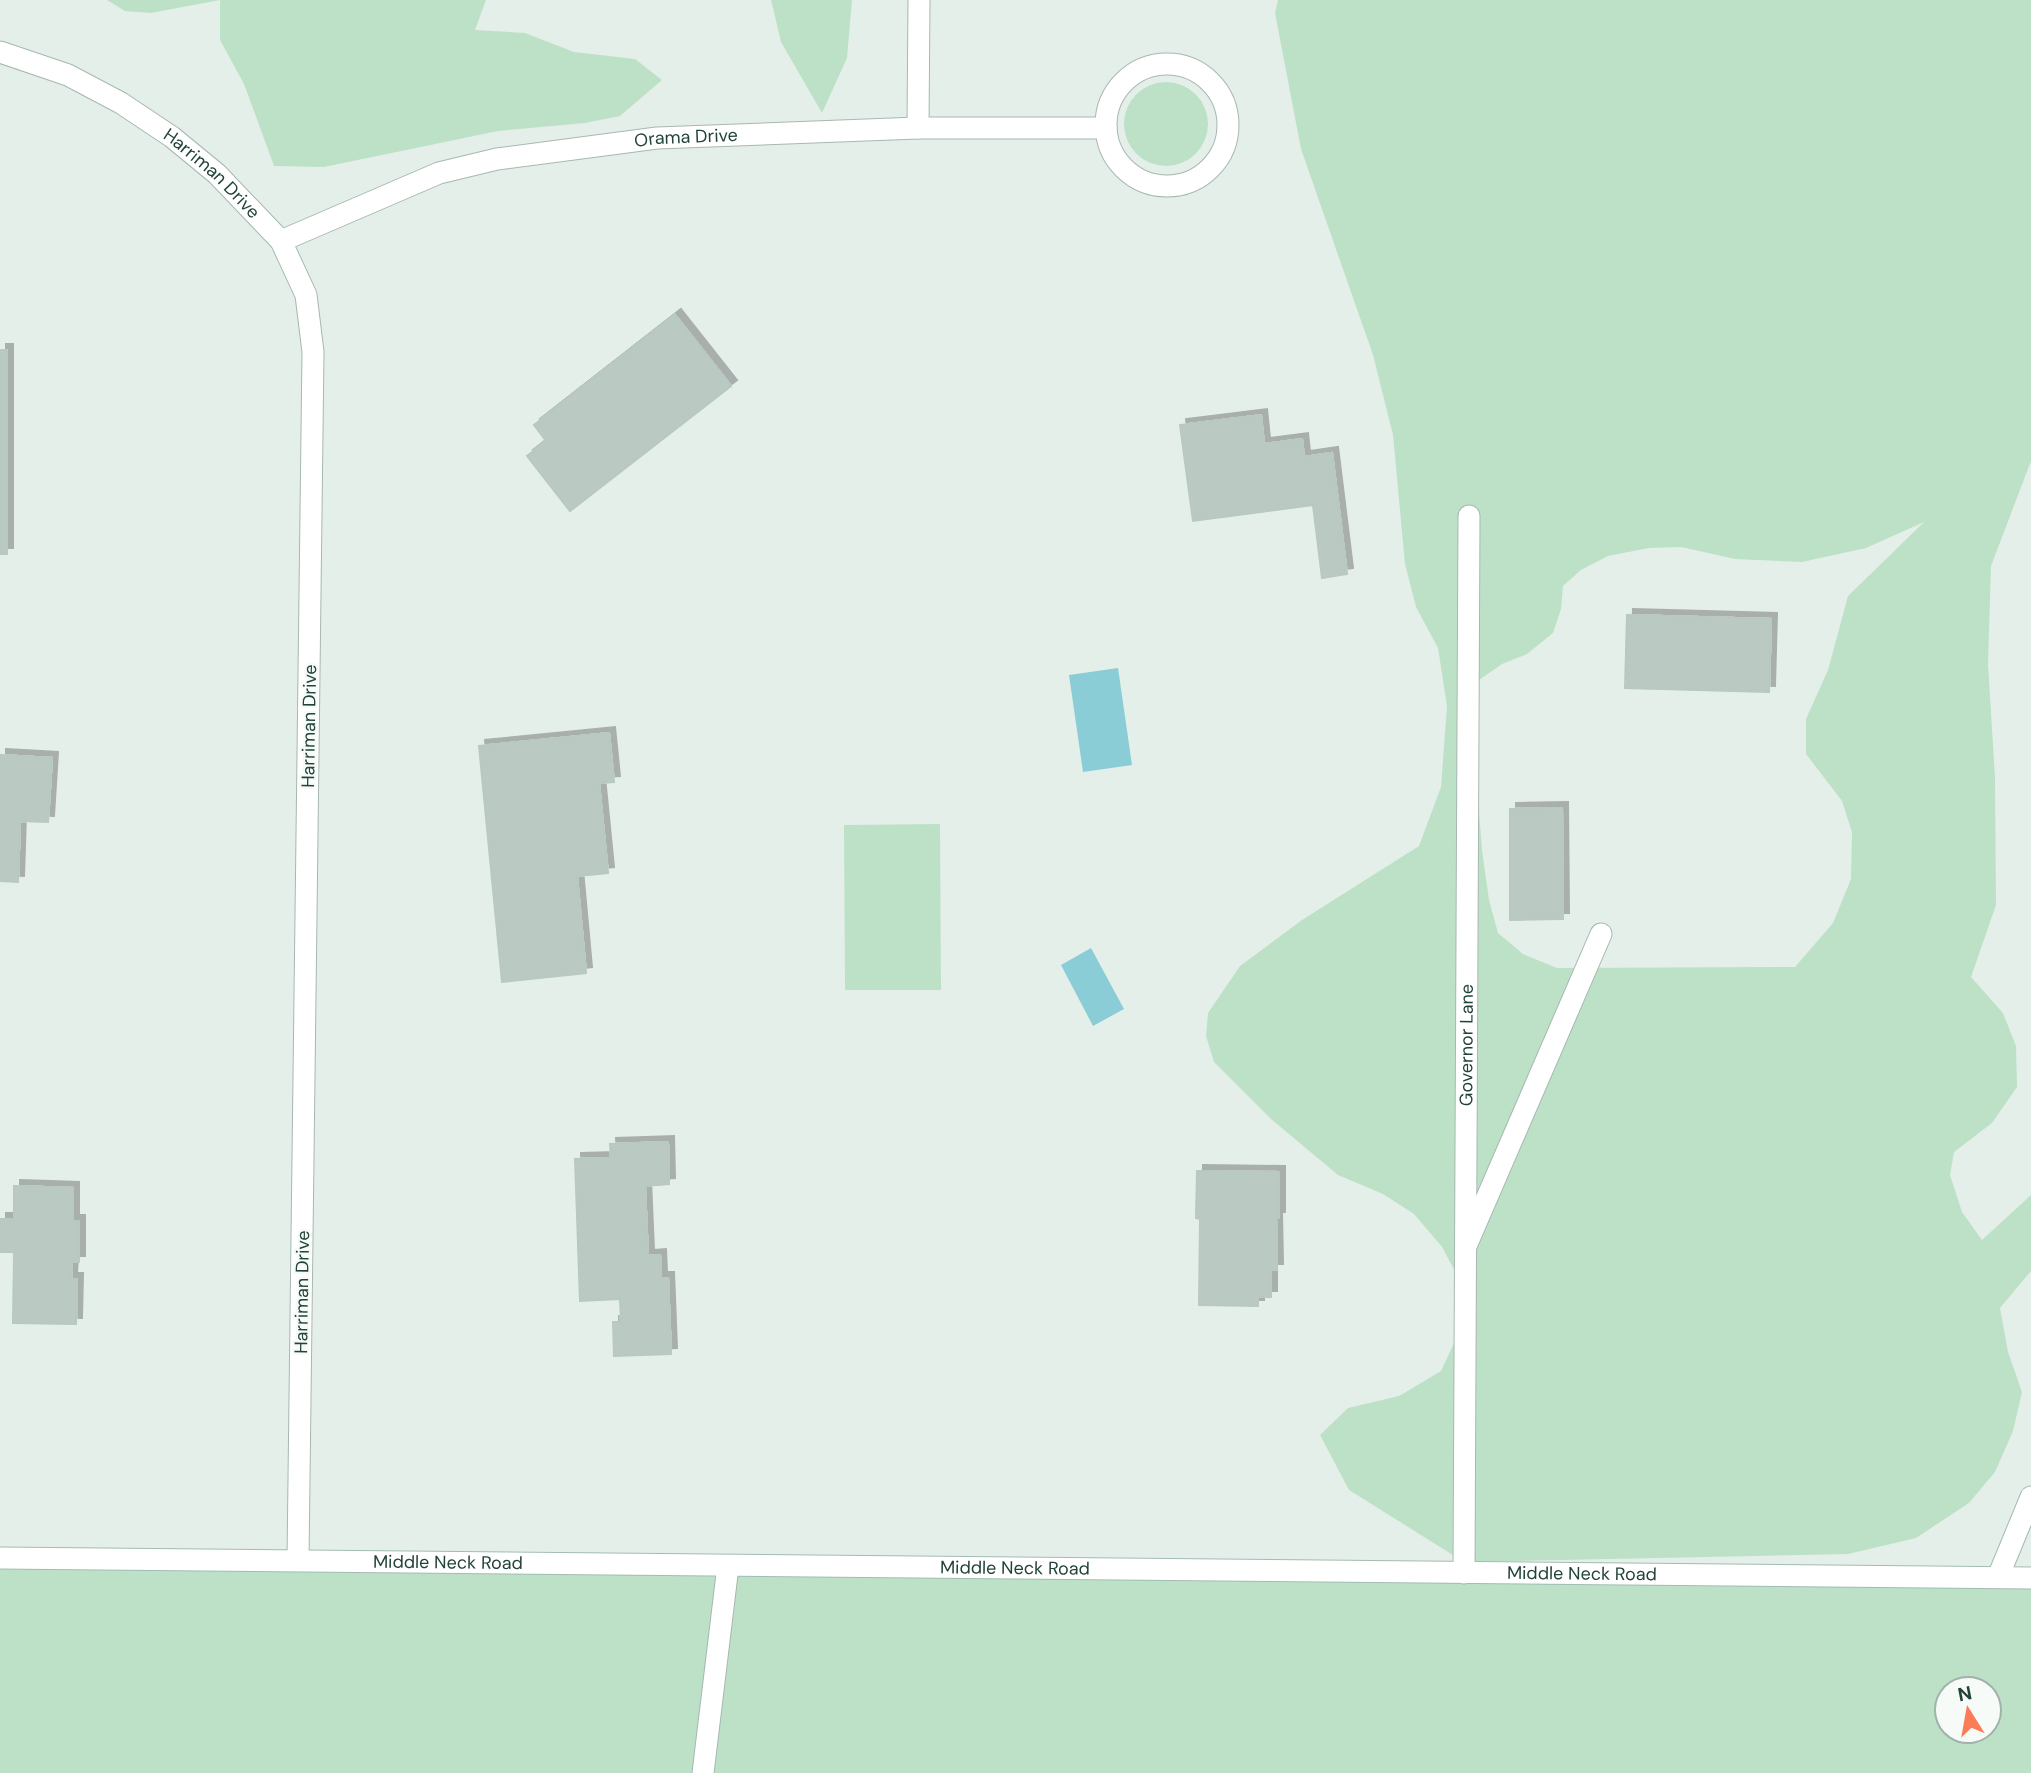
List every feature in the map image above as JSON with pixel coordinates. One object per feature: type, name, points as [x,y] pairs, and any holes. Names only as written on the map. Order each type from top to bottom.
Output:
[{"type":"street","points":[[918,128],[919,0]]},
{"type":"street","name":"Harriman Drive","points":[[0,52],[68,75],[131,110],[172,137],[217,173],[281,241],[306,295],[313,352],[298,1560]]},
{"type":"street","points":[[1165,64],[1184,66],[1202,75],[1215,87],[1225,104],[1228,124],[1225,144],[1216,163],[1200,177],[1180,185],[1159,186],[1139,180],[1122,167],[1110,149],[1106,128],[1108,109],[1116,91],[1129,77],[1145,68],[1165,64]]},
{"type":"street","name":"Orama Drive","points":[[281,241],[439,173],[497,159],[657,138],[918,128],[1106,128]]},
{"type":"street","name":"Governor Lane","points":[[1464,1573],[1469,516]]},
{"type":"street","points":[[1466,1246],[1601,933]]},
{"type":"street","points":[[1998,1577],[2031,1497]]},
{"type":"street","name":"Middle Neck Road","points":[[0,1558],[2031,1578]]},
{"type":"street","points":[[703,1773],[728,1566]]},
{"type":"green space","points":[[107,0],[220,0],[151,13],[125,11]]},
{"type":"green space","points":[[220,0],[486,0],[475,30],[525,33],[574,52],[635,59],[662,80],[620,116],[585,123],[498,131],[324,167],[274,166],[244,84],[220,40]]},
{"type":"green space","points":[[771,0],[852,0],[847,58],[822,113],[781,42]]},
{"type":"green space","points":[[1278,0],[2031,0],[2031,461],[1991,566],[1988,664],[1995,777],[1996,905],[1971,977],[2003,1013],[2016,1046],[2017,1087],[1992,1123],[1954,1152],[1950,1175],[1962,1212],[1982,1240],[2031,1195],[2031,1271],[2000,1308],[2008,1352],[2022,1392],[2013,1431],[1995,1472],[1969,1503],[1916,1538],[1848,1554],[1464,1562],[1349,1490],[1320,1435],[1348,1408],[1399,1396],[1441,1371],[1453,1345],[1466,1292],[1442,1247],[1414,1214],[1383,1194],[1338,1175],[1271,1119],[1214,1062],[1206,1036],[1208,1013],[1240,966],[1302,920],[1419,846],[1441,787],[1447,706],[1438,648],[1416,607],[1405,564],[1393,435],[1373,355],[1301,149],[1275,13]],"holes":[[[1924,522],[1848,596],[1828,670],[1806,719],[1806,754],[1842,801],[1852,832],[1851,879],[1833,923],[1795,967],[1557,968],[1523,954],[1498,933],[1489,900],[1482,850],[1469,687],[1502,664],[1527,654],[1553,633],[1561,609],[1563,586],[1581,570],[1608,556],[1649,548],[1681,547],[1735,559],[1802,562],[1866,548]]]},
{"type":"green space","points":[[1166,82],[1182,85],[1196,94],[1205,108],[1208,124],[1205,140],[1196,154],[1182,163],[1166,166],[1150,163],[1136,154],[1127,140],[1124,124],[1127,108],[1136,94],[1150,85]]},
{"type":"green space","points":[[940,824],[941,990],[845,990],[844,825]]},
{"type":"green space","points":[[0,1558],[2031,1578],[2031,1773],[0,1773]]},
{"type":"water","points":[[1118,668],[1132,765],[1083,772],[1069,675]]},
{"type":"water","points":[[1091,948],[1124,1009],[1093,1026],[1061,965]]},
{"type":"building","points":[[675,315],[731,386],[570,511],[527,456],[546,441],[534,425]]},
{"type":"building","points":[[0,350],[7,350],[7,554],[0,554]]},
{"type":"building","points":[[1261,415],[1264,444],[1302,439],[1304,457],[1332,453],[1347,574],[1322,578],[1313,505],[1193,521],[1180,425]]},
{"type":"building","points":[[1627,615],[1771,619],[1769,692],[1625,688]]},
{"type":"building","points":[[609,733],[614,782],[599,783],[608,873],[577,876],[586,973],[502,982],[479,746]]},
{"type":"building","points":[[0,755],[52,758],[48,822],[20,821],[18,882],[0,881]]},
{"type":"building","points":[[1562,808],[1563,919],[1510,920],[1510,809]]},
{"type":"building","points":[[668,1142],[669,1184],[645,1186],[648,1256],[660,1255],[661,1278],[668,1278],[671,1354],[614,1356],[613,1322],[621,1322],[620,1299],[580,1301],[575,1159],[611,1158],[610,1144]]},
{"type":"building","points":[[1197,1171],[1279,1172],[1277,1270],[1271,1270],[1271,1297],[1258,1297],[1258,1306],[1199,1305],[1200,1219],[1196,1218]]},
{"type":"building","points":[[14,1186],[73,1188],[73,1221],[79,1221],[79,1262],[72,1262],[71,1279],[77,1279],[76,1324],[13,1323],[14,1252],[0,1252],[0,1219],[14,1219]]}]
